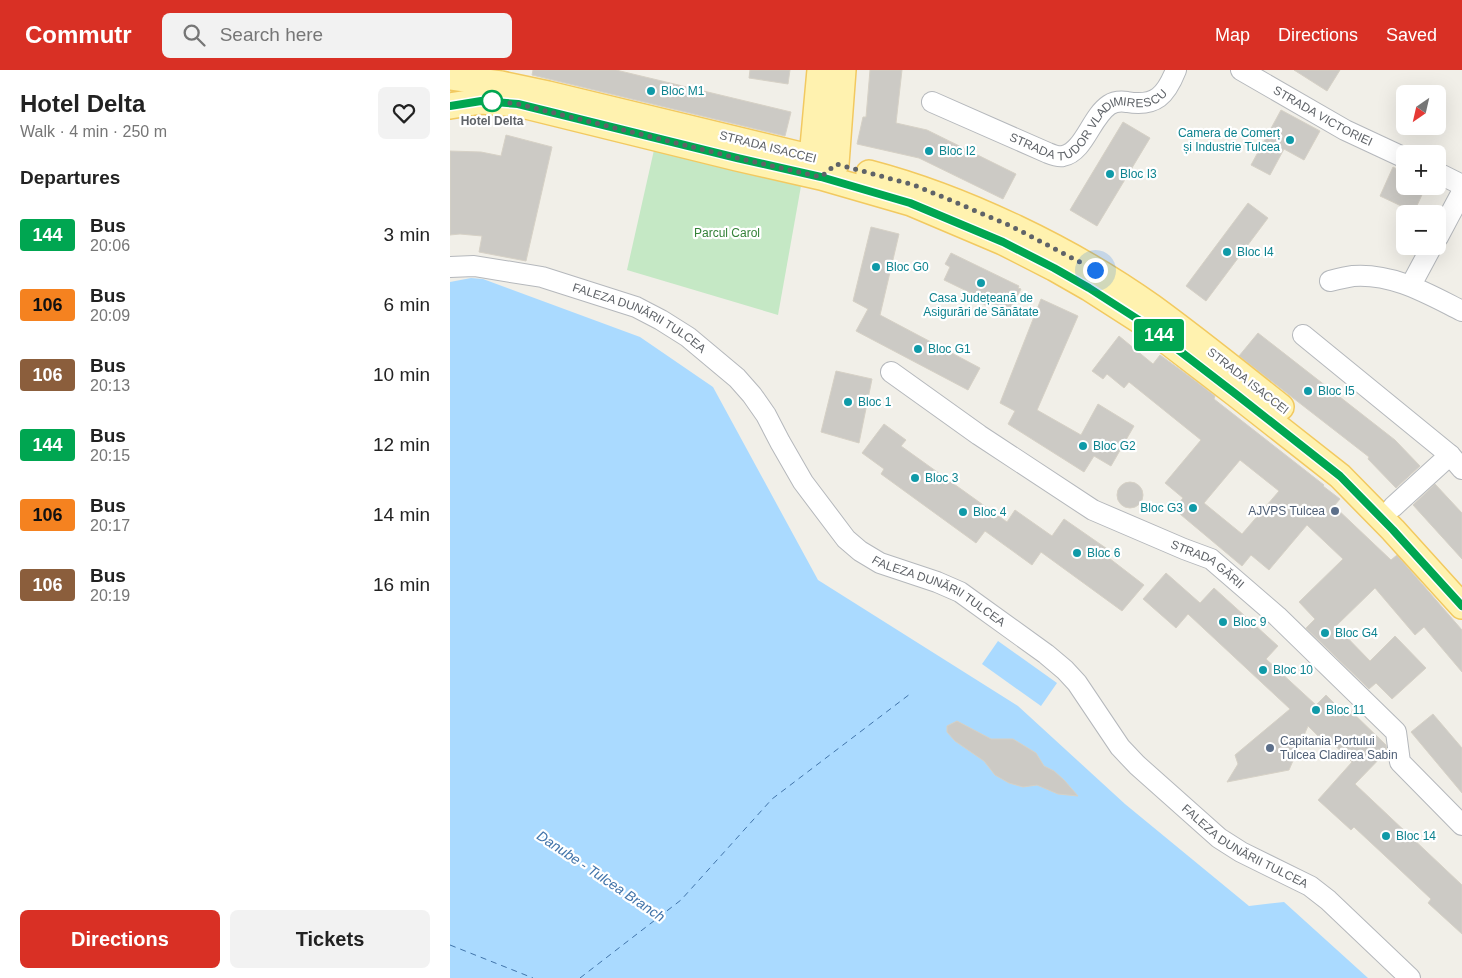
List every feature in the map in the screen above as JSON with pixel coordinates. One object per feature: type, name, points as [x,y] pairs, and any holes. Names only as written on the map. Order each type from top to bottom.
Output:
[{"type":"main road","points":[[820,70],[826,170]]},
{"type":"main road","points":[[826,170],[843,70]]},
{"type":"main road","name":"STRADA ISACCEI","points":[[450,77],[501,84],[548,94],[826,170],[914,185],[1011,226],[1095,270],[1151,306],[1253,385],[1350,464],[1393,507],[1462,584]]},
{"type":"main road","name":"STRADA ISACCEI","points":[[450,106],[481,101],[518,104],[780,168],[826,170],[1003,242],[1089,288],[1142,322],[1340,476],[1393,530],[1462,606]]},
{"type":"street","name":"STRADA TUDOR VLADIMIRESCU","points":[[932,102],[1048,153],[1061,156],[1072,153],[1095,119],[1106,107],[1119,101],[1144,104],[1154,101],[1167,89],[1176,70]]},
{"type":"street","name":"STRADA VICTORIEI","points":[[1241,70],[1346,130],[1396,154]]},
{"type":"street","points":[[1446,177],[1462,185]]},
{"type":"street","points":[[1446,222],[1462,192]]},
{"type":"street","points":[[1411,285],[1427,255]]},
{"type":"street","name":"FALEZA DUNĂRII TULCEA","points":[[450,267],[474,266],[542,277],[636,307],[662,320],[688,337],[736,378],[752,395],[766,415],[803,482],[846,538],[860,551],[880,563],[938,582],[960,592],[1046,654],[1077,683],[1120,747],[1137,766],[1219,838],[1241,852],[1310,886],[1328,900],[1410,978]]},
{"type":"street","points":[[1330,281],[1354,276],[1381,278],[1411,285],[1462,311]]},
{"type":"street","points":[[1303,336],[1456,462],[1393,507]]},
{"type":"street","name":"STRADA GĂRII","points":[[891,372],[979,435],[1093,510],[1211,559],[1277,616],[1396,732],[1400,762],[1462,825]]},
{"type":"green space","name":"Parcul Carol","points":[[654,150],[801,186],[778,315],[627,270]]},
{"type":"water","name":"Danube - Tulcea Branch","points":[[471,278],[483,279],[640,337],[713,387],[818,580],[1018,706],[1125,804],[1249,906],[1284,902],[1368,978],[450,978],[450,282]]},
{"type":"water","points":[[998,641],[1057,683],[1041,706],[982,664]]},
{"type":"building","name":"Bloc M1","points":[[533,70],[616,70],[791,112],[785,136],[532,75]]},
{"type":"building","points":[[750,70],[790,70],[788,84],[749,78]]},
{"type":"building","name":"Bloc I2","points":[[870,70],[902,70],[896,123],[927,130],[1016,174],[1003,199],[919,158],[857,144],[863,117],[866,117]]},
{"type":"building","points":[[1294,70],[1340,70],[1327,91]]},
{"type":"building","name":"Camera de Comerț și Industrie Tulcea","points":[[1281,110],[1320,131],[1304,160],[1284,149],[1270,175],[1251,165]]},
{"type":"building","name":"Bloc I3","points":[[1123,122],[1150,138],[1097,226],[1070,210]]},
{"type":"building","name":"Hotel Delta","points":[[506,135],[552,147],[526,261],[479,252],[482,236],[450,235],[450,151],[481,152],[501,156]]},
{"type":"building","points":[[1393,167],[1396,168],[1396,195],[1422,195],[1417,205],[1399,205],[1380,196]]},
{"type":"building","name":"Bloc I4","points":[[1248,203],[1268,218],[1206,301],[1186,286]]},
{"type":"building","points":[[871,227],[899,234],[880,315],[980,368],[968,390],[856,331],[868,309],[853,301]]},
{"type":"building","name":"Casa Județeană de Asigurări de Sănătate","points":[[951,253],[1019,286],[1018,288],[1021,289],[1009,312],[989,302],[987,306],[977,301],[977,296],[944,280],[950,267],[945,264]]},
{"type":"building","points":[[1041,299],[1078,316],[1037,410],[1081,435],[1098,404],[1134,426],[1111,466],[1094,456],[1084,472],[1008,424],[1015,411],[1000,403]]},
{"type":"building","name":"Bloc I5","points":[[1258,333],[1395,440],[1420,466],[1396,488],[1368,459],[1369,457],[1239,356]]},
{"type":"building","points":[[1119,336],[1153,364],[1160,355],[1215,396],[1214,399],[1340,499],[1334,506],[1391,560],[1397,555],[1462,630],[1462,672],[1424,627],[1415,635],[1375,588],[1336,626],[1370,661],[1395,636],[1426,668],[1392,699],[1376,683],[1369,689],[1306,628],[1315,619],[1299,602],[1343,559],[1307,525],[1269,570],[1251,555],[1242,566],[1174,509],[1183,498],[1165,483],[1201,440],[1129,382],[1124,388],[1107,374],[1103,379],[1092,371]],"holes":[[[1240,460],[1279,491],[1242,534],[1204,503]]]},
{"type":"building","name":"Bloc 1","points":[[836,371],[872,379],[859,443],[821,432]]},
{"type":"building","points":[[884,424],[906,440],[901,446],[1007,522],[1015,510],[1052,536],[1064,519],[1113,553],[1109,558],[1144,585],[1122,611],[1041,552],[1032,565],[985,531],[976,543],[881,474],[884,469],[862,453]]},
{"type":"building","points":[[1130,482],[1139,486],[1143,495],[1139,504],[1130,508],[1121,504],[1117,495],[1121,486]]},
{"type":"building","points":[[1435,484],[1462,513],[1462,559],[1413,505]]},
{"type":"building","points":[[1166,573],[1200,603],[1214,588],[1278,646],[1266,659],[1316,705],[1326,695],[1346,715],[1350,710],[1386,745],[1387,751],[1355,784],[1462,885],[1462,934],[1428,903],[1431,899],[1354,827],[1351,830],[1318,800],[1352,762],[1325,736],[1322,740],[1308,726],[1289,770],[1227,782],[1238,764],[1235,755],[1290,709],[1188,614],[1176,628],[1143,599]]},
{"type":"building","points":[[1433,714],[1462,748],[1462,793],[1411,732]]},
{"type":"building","points":[[957,721],[991,739],[1013,739],[1036,753],[1044,766],[1054,771],[1078,796],[1058,794],[1037,785],[1023,787],[1009,783],[995,775],[984,761],[955,741],[947,732],[947,726]]},
{"type":"ferry route","points":[[580,978],[681,900],[772,799],[910,694]]},
{"type":"ferry route","points":[[450,945],[533,978]]},
{"type":"bus line","name":"144","points":[[450,106],[481,101],[518,104],[821,177],[910,203],[1003,242],[1089,288],[1142,322],[1295,440],[1340,476],[1393,530],[1462,606]]},
{"type":"place","name":"Bloc M1","points":[[651,91]]},
{"type":"place","name":"Hotel Delta","points":[[492,101]]},
{"type":"place","name":"Camera de Comerț și Industrie Tulcea","points":[[1290,140]]},
{"type":"place","name":"Bloc I2","points":[[929,151]]},
{"type":"place","name":"Bloc I3","points":[[1110,174]]},
{"type":"place","name":"Bloc I4","points":[[1227,252]]},
{"type":"place","name":"Bloc G0","points":[[876,267]]},
{"type":"place","name":"Casa Județeană de Asigurări de Sănătate","points":[[981,283]]},
{"type":"place","name":"Bloc G1","points":[[918,349]]},
{"type":"place","name":"Bloc I5","points":[[1308,391]]},
{"type":"place","name":"Bloc 1","points":[[848,402]]},
{"type":"place","name":"Bloc G2","points":[[1083,446]]},
{"type":"place","name":"Bloc 3","points":[[915,478]]},
{"type":"place","name":"Bloc G3","points":[[1193,508]]},
{"type":"place","name":"AJVPS Tulcea","points":[[1335,511]]},
{"type":"place","name":"Bloc 4","points":[[963,512]]},
{"type":"place","name":"Bloc 6","points":[[1077,553]]},
{"type":"place","name":"Bloc 9","points":[[1223,622]]},
{"type":"place","name":"Bloc G4","points":[[1325,633]]},
{"type":"place","name":"Bloc 10","points":[[1263,670]]},
{"type":"place","name":"Bloc 11","points":[[1316,710]]},
{"type":"place","name":"Capitania Portului Tulcea Cladirea Sabin","points":[[1270,748]]},
{"type":"place","name":"Bloc 14","points":[[1386,836]]},
{"type":"route","points":[[492,101],[518,104],[821,177],[836,164],[914,185],[1011,226],[1095,270]]}]
